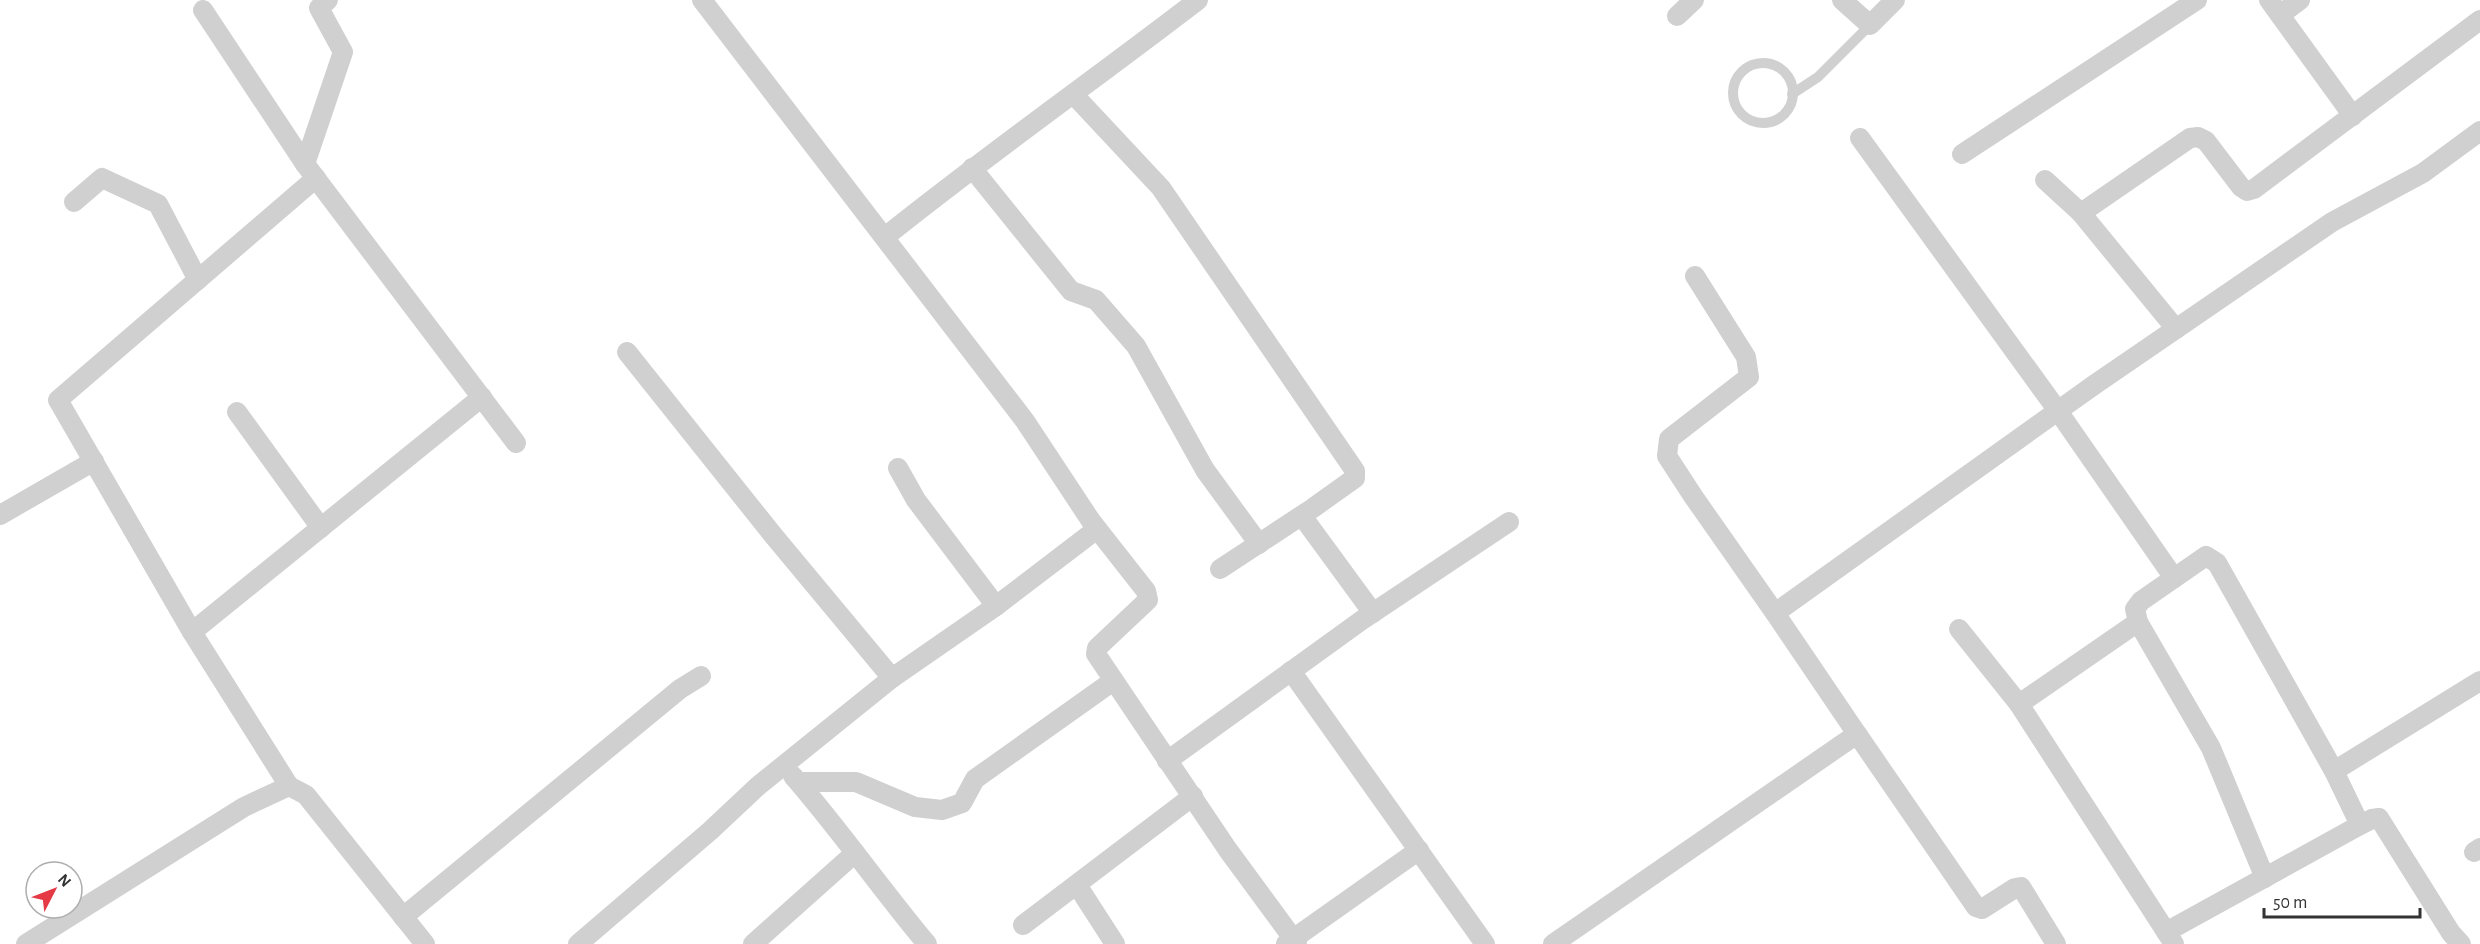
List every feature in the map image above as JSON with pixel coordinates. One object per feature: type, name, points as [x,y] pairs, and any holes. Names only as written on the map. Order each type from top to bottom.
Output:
[{"type":"street","points":[[328,0],[319,8],[344,52],[311,171],[198,280],[58,400],[192,632],[289,786],[306,795],[425,944]]},
{"type":"street","points":[[702,0],[1025,421],[1097,529],[1146,591],[1148,600],[1097,648],[1096,654],[1292,942],[1419,850]]},
{"type":"street","points":[[885,237],[972,168],[1074,95],[1198,0]]},
{"type":"street","points":[[1677,16],[1694,0]]},
{"type":"street","points":[[1842,0],[1870,25],[1895,0]]},
{"type":"street","points":[[1962,154],[2197,0]]},
{"type":"street","points":[[2300,0],[2274,8],[2353,116]]},
{"type":"street","points":[[204,10],[311,171],[516,443]]},
{"type":"street","points":[[2080,213],[2190,138],[2198,137],[2206,141],[2241,187],[2247,191],[2254,189],[2480,20]]},
{"type":"street","points":[[1074,95],[1161,188],[1236,300],[1352,463],[1355,471],[1354,478],[1302,516],[1220,569]]},
{"type":"street","points":[[1775,612],[2058,411],[2332,222],[2423,173],[2480,131]]},
{"type":"street","points":[[1860,138],[2058,411],[2174,578]]},
{"type":"street","points":[[972,168],[1071,291],[1096,300],[1136,346],[1205,470],[1259,544]]},
{"type":"street","points":[[74,202],[102,178],[158,204],[198,280]]},
{"type":"street","points":[[2045,180],[2080,213],[2176,329]]},
{"type":"street","points":[[1695,276],[1746,357],[1749,378],[1669,438],[1667,456],[1976,907],[1982,909],[2021,887],[2056,944]]},
{"type":"street","points":[[627,352],[773,535],[892,678]]},
{"type":"street","points":[[192,632],[482,397]]},
{"type":"street","points":[[237,412],[321,528]]},
{"type":"street","points":[[0,515],[94,461]]},
{"type":"street","points":[[898,468],[916,500],[996,606]]},
{"type":"street","points":[[1302,516],[1373,613]]},
{"type":"street","points":[[1167,761],[1373,613],[1509,522]]},
{"type":"street","points":[[578,944],[784,765],[892,678],[996,606],[1097,529]]},
{"type":"street","points":[[2265,878],[2211,748],[2138,622],[2134,609],[2141,601],[2206,556],[2217,562],[2334,771],[2360,825]]},
{"type":"street","points":[[2019,704],[2138,622]]},
{"type":"street","points":[[1959,629],[2019,704],[2170,938],[2265,878],[2360,825],[2379,818],[2451,933],[2461,944]]},
{"type":"street","points":[[1291,671],[1485,944]]},
{"type":"street","points":[[403,917],[680,689],[701,676]]},
{"type":"street","points":[[799,782],[856,782],[915,807],[942,810],[962,803],[975,779],[1113,681]]},
{"type":"street","points":[[2334,771],[2480,681]]},
{"type":"street","points":[[1553,944],[1857,734]]},
{"type":"street","points":[[784,765],[826,813],[889,899],[927,944]]},
{"type":"street","points":[[26,944],[244,807],[289,786]]},
{"type":"street","points":[[1023,925],[1193,796]]},
{"type":"street","points":[[753,944],[855,853]]},
{"type":"street","points":[[1077,885],[1115,944]]},
{"type":"lane","points":[[1792,94],[1791,80],[1788,75],[1776,66],[1761,63],[1746,68],[1736,79],[1732,94],[1737,110],[1749,120],[1764,123],[1779,118],[1789,107],[1792,94],[1818,77],[1870,25]]}]
